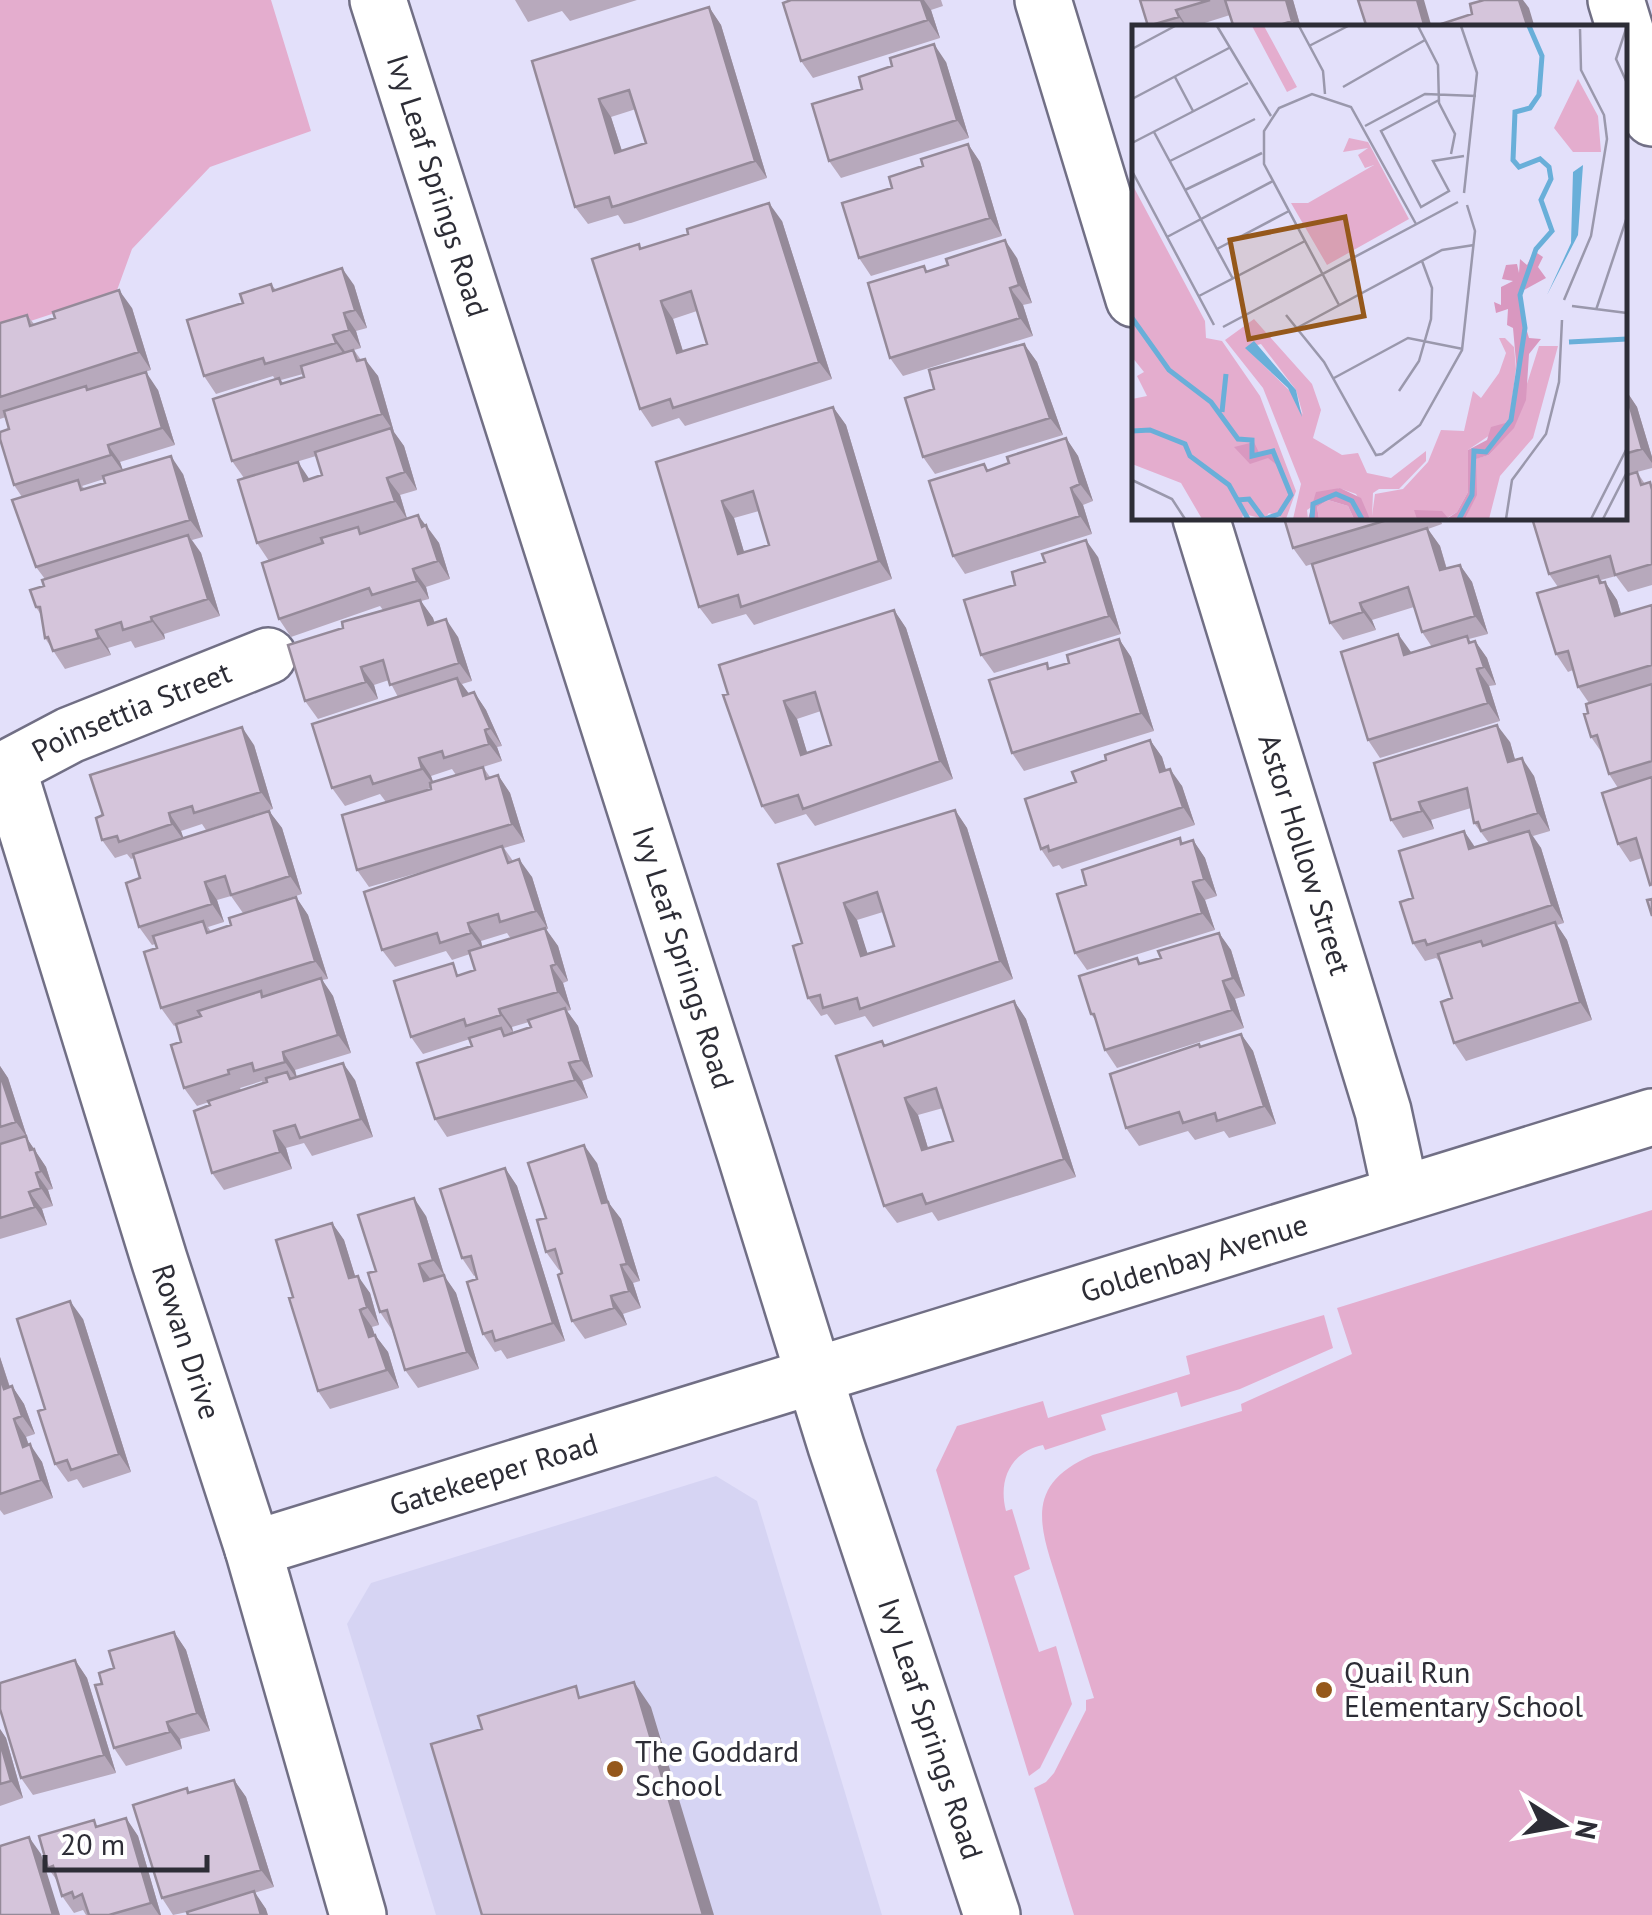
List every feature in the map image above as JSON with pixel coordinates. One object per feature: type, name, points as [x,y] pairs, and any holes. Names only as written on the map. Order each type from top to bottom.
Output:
[{"type":"street","name":"Ivy Leaf Springs Road","points":[[378,0],[814,1376],[992,1915]]},
{"type":"street","points":[[1043,0],[1132,292]]},
{"type":"street","points":[[1616,0],[1624,25]]},
{"type":"street","points":[[1627,36],[1652,118]]},
{"type":"street","name":"Astor Hollow Street","points":[[1203,520],[1383,1111],[1401,1194]]},
{"type":"street","name":"Poinsettia Street","points":[[4,770],[70,735],[268,656]]},
{"type":"street","name":"Rowan Drive","points":[[4,770],[254,1548],[358,1915]]},
{"type":"street","name":"Goldenbay Avenue","points":[[736,1400],[1652,1117]]},
{"type":"street","name":"Gatekeeper Road","points":[[254,1548],[736,1400]]},
{"type":"shaded area","points":[[0,0],[271,0],[311,131],[210,167],[132,249],[116,293],[0,331]]},
{"type":"shaded area","name":"Quail Run Elementary School","points":[[1652,1210],[1652,1915],[1074,1915],[1034,1788],[1054,1773],[1086,1710],[1086,1700],[1094,1698],[1043,1532],[1045,1497],[1054,1481],[1069,1467],[1093,1455],[1242,1411],[1241,1404],[1352,1354],[1337,1308]]},
{"type":"shaded area","points":[[1324,1315],[1333,1348],[1240,1389],[1181,1407],[1177,1392],[1101,1415],[1106,1430],[1045,1450],[1043,1445],[1032,1449],[1009,1469],[1004,1489],[1006,1511],[1012,1509],[1030,1569],[1014,1576],[1039,1652],[1056,1646],[1072,1704],[1040,1768],[1029,1776],[936,1470],[957,1426],[1043,1401],[1048,1418],[1190,1374],[1186,1356]]},
{"type":"shaded area","name":"The Goddard School","points":[[716,1476],[757,1501],[882,1915],[436,1915],[347,1624],[371,1583]]},
{"type":"building","points":[[921,0],[928,20],[801,61],[783,3]]},
{"type":"building","points":[[1140,0],[1210,0],[1176,10],[1179,17],[1148,25]]},
{"type":"building","points":[[1225,0],[1286,0],[1292,21],[1280,25],[1233,25]]},
{"type":"building","points":[[1358,0],[1417,0],[1424,25],[1366,25]]},
{"type":"building","points":[[1519,0],[1527,25],[1438,25],[1472,14],[1470,4]]},
{"type":"building","points":[[709,7],[755,161],[612,207],[609,197],[575,207],[532,61]],"holes":[[[629,90],[646,143],[615,153],[599,99]]]},
{"type":"building","points":[[934,44],[957,120],[829,161],[812,104],[862,89],[859,77],[892,66],[890,58]]},
{"type":"building","points":[[968,144],[990,218],[859,258],[842,203],[892,188],[889,177],[923,166],[921,159]]},
{"type":"building","points":[[769,203],[819,362],[673,408],[670,399],[640,409],[592,259],[688,234],[687,229]],"holes":[[[691,291],[707,344],[677,353],[661,301]]]},
{"type":"building","points":[[1005,240],[1019,285],[1010,288],[1020,318],[890,358],[868,283],[924,266],[926,272],[948,265],[946,259]]},
{"type":"building","points":[[342,268],[355,310],[344,313],[349,330],[333,335],[336,343],[265,364],[263,358],[204,376],[187,320],[243,303],[240,294],[271,284],[273,291]]},
{"type":"building","points":[[119,290],[139,352],[0,397],[0,323],[27,315],[30,326],[55,318],[53,312]]},
{"type":"building","points":[[1024,344],[1050,418],[923,457],[905,398],[934,389],[929,370]]},
{"type":"building","points":[[353,350],[357,361],[365,359],[382,414],[232,461],[213,399],[279,378],[281,384],[304,377],[301,366]]},
{"type":"building","points":[[146,372],[162,428],[108,445],[111,455],[14,485],[0,439],[0,432],[9,429],[4,411]]},
{"type":"building","points":[[1627,396],[1642,449],[1627,453]]},
{"type":"building","points":[[833,407],[879,561],[741,607],[738,595],[699,607],[656,462]],"holes":[[[753,491],[769,545],[738,554],[722,501]]]},
{"type":"building","points":[[391,428],[405,472],[387,478],[395,501],[257,543],[238,480],[298,462],[304,481],[322,475],[315,452]]},
{"type":"building","points":[[1066,438],[1080,484],[1071,488],[1080,516],[953,556],[929,481],[984,464],[987,471],[1009,463],[1007,457]]},
{"type":"building","points":[[171,456],[190,520],[36,567],[12,500],[78,480],[81,490],[105,483],[103,476]]},
{"type":"building","points":[[1637,472],[1641,485],[1650,482],[1652,564],[1615,575],[1610,556],[1549,574],[1533,520],[1627,520],[1627,475]]},
{"type":"building","points":[[418,515],[422,527],[426,525],[438,561],[413,569],[417,581],[372,595],[369,588],[279,619],[262,563],[323,543],[321,538],[358,527],[360,534]]},
{"type":"building","points":[[1285,520],[1387,520],[1293,548]]},
{"type":"building","points":[[1427,528],[1440,570],[1460,565],[1475,616],[1422,632],[1408,587],[1360,603],[1363,612],[1330,623],[1312,564]]},
{"type":"building","points":[[188,535],[208,599],[123,630],[121,622],[96,630],[99,638],[53,651],[48,637],[45,638],[40,607],[36,607],[30,590],[44,586],[42,580]]},
{"type":"building","points":[[1086,540],[1109,616],[981,655],[964,600],[1015,585],[1012,572],[1045,562],[1042,554]]},
{"type":"building","points":[[1598,576],[1600,583],[1605,582],[1615,616],[1652,605],[1652,665],[1578,687],[1568,651],[1556,654],[1537,593]]},
{"type":"building","points":[[420,600],[428,625],[446,619],[459,663],[390,685],[383,660],[361,667],[366,682],[305,701],[288,645],[343,628],[342,622]]},
{"type":"building","points":[[894,610],[940,761],[803,809],[798,795],[762,806],[723,695],[728,694],[719,665]],"holes":[[[815,692],[831,745],[801,755],[784,701]]]},
{"type":"building","points":[[1398,634],[1404,655],[1467,636],[1469,643],[1475,641],[1484,667],[1477,669],[1488,703],[1368,740],[1341,652]]},
{"type":"building","points":[[1119,639],[1141,713],[1012,753],[989,680],[1047,663],[1048,669],[1069,663],[1067,655]]},
{"type":"building","points":[[457,678],[463,696],[474,692],[490,728],[485,730],[489,744],[444,758],[442,751],[419,758],[422,769],[373,784],[370,776],[332,788],[312,724]]},
{"type":"building","points":[[1652,684],[1652,761],[1609,774],[1597,735],[1591,737],[1584,714],[1588,713],[1586,704]]},
{"type":"building","points":[[1497,725],[1508,762],[1522,758],[1538,813],[1481,831],[1478,822],[1474,823],[1467,788],[1419,802],[1422,811],[1391,820],[1374,763]]},
{"type":"building","points":[[242,727],[261,792],[194,813],[192,806],[169,813],[172,824],[119,842],[117,836],[102,840],[96,818],[103,815],[90,775]]},
{"type":"building","points":[[1150,740],[1160,772],[1170,769],[1183,807],[1049,851],[1048,846],[1041,849],[1025,799],[1076,782],[1072,772],[1106,760],[1105,755]]},
{"type":"building","points":[[483,767],[486,779],[498,775],[512,824],[357,870],[342,815],[431,789],[430,783]]},
{"type":"building","points":[[1652,777],[1650,885],[1636,838],[1618,844],[1602,793]]},
{"type":"building","points":[[955,810],[1000,961],[860,1009],[857,998],[823,1008],[820,995],[808,998],[793,946],[802,943],[778,864]],"holes":[[[877,892],[894,946],[861,956],[844,903]]]},
{"type":"building","points":[[269,811],[290,876],[231,895],[225,876],[205,882],[212,904],[139,927],[126,883],[140,878],[133,854]]},
{"type":"building","points":[[1464,831],[1469,849],[1529,831],[1552,905],[1427,945],[1425,940],[1413,943],[1400,902],[1413,898],[1399,851]]},
{"type":"building","points":[[1180,838],[1181,844],[1193,840],[1204,879],[1193,882],[1202,913],[1075,953],[1057,894],[1086,885],[1082,870]]},
{"type":"building","points":[[502,846],[508,863],[519,859],[536,911],[500,922],[498,914],[468,923],[471,933],[440,943],[437,933],[382,950],[364,892]]},
{"type":"building","points":[[296,897],[315,961],[161,1008],[144,952],[157,948],[153,936],[203,921],[207,933],[231,925],[229,918]]},
{"type":"building","points":[[1555,922],[1580,1002],[1454,1043],[1441,1002],[1452,998],[1438,954],[1481,941],[1483,946]]},
{"type":"building","points":[[545,928],[556,964],[551,966],[558,992],[499,1009],[501,1015],[466,1026],[464,1019],[411,1037],[394,981],[453,963],[457,976],[475,970],[469,951]]},
{"type":"building","points":[[1219,933],[1233,978],[1223,981],[1232,1010],[1105,1050],[1079,976],[1137,958],[1139,964],[1161,958],[1158,951]]},
{"type":"building","points":[[321,978],[338,1035],[283,1052],[285,1062],[254,1071],[252,1063],[184,1088],[171,1045],[181,1042],[176,1024],[201,1016],[198,1011],[261,991],[262,997]]},
{"type":"building","points":[[1014,1001],[1064,1159],[926,1204],[922,1194],[884,1206],[836,1056],[882,1041],[884,1046]],"holes":[[[936,1088],[953,1141],[922,1150],[905,1098]]]},
{"type":"building","points":[[565,1008],[581,1060],[569,1063],[575,1080],[435,1119],[417,1063],[472,1046],[469,1038],[501,1028],[504,1036],[531,1027],[528,1020]]},
{"type":"building","points":[[1241,1034],[1264,1106],[1217,1121],[1215,1113],[1183,1123],[1179,1112],[1126,1128],[1110,1074]]},
{"type":"building","points":[[343,1063],[361,1119],[300,1138],[295,1125],[274,1131],[280,1152],[212,1173],[194,1111],[210,1105],[208,1101],[267,1082],[266,1078],[287,1072],[290,1079]]},
{"type":"building","points":[[0,1074],[16,1122],[0,1127]]},
{"type":"building","points":[[26,1136],[41,1171],[36,1173],[41,1188],[29,1192],[35,1207],[0,1218],[0,1144]]},
{"type":"building","points":[[584,1145],[602,1203],[608,1202],[627,1264],[621,1265],[629,1291],[611,1296],[614,1308],[572,1321],[558,1275],[562,1273],[555,1249],[546,1252],[537,1220],[546,1218],[528,1163]]},
{"type":"building","points":[[505,1168],[553,1323],[495,1341],[492,1331],[483,1334],[467,1282],[477,1279],[471,1256],[462,1258],[440,1189]]},
{"type":"building","points":[[414,1198],[433,1260],[419,1264],[424,1281],[444,1275],[467,1352],[405,1370],[387,1310],[380,1312],[368,1273],[376,1271],[358,1215]]},
{"type":"building","points":[[332,1223],[349,1278],[358,1276],[367,1307],[360,1310],[369,1337],[375,1335],[387,1370],[318,1391],[289,1298],[293,1297],[276,1240]]},
{"type":"building","points":[[70,1301],[119,1454],[71,1470],[67,1460],[55,1464],[38,1411],[45,1409],[17,1319]]},
{"type":"building","points":[[0,1377],[4,1389],[12,1386],[22,1416],[14,1419],[23,1447],[30,1444],[41,1480],[0,1494]]},
{"type":"building","points":[[174,1632],[197,1713],[167,1722],[170,1732],[114,1748],[95,1685],[102,1684],[99,1673],[114,1668],[109,1651]]},
{"type":"building","points":[[75,1660],[104,1755],[21,1778],[0,1709],[0,1683]]},
{"type":"building","points":[[634,1682],[703,1915],[482,1915],[431,1744],[482,1729],[478,1716],[576,1686],[579,1698]]},
{"type":"building","points":[[0,1742],[11,1781],[0,1784]]},
{"type":"building","points":[[234,1780],[261,1870],[162,1898],[133,1805],[187,1788],[188,1793]]},
{"type":"building","points":[[126,1818],[151,1903],[109,1915],[89,1915],[82,1894],[74,1898],[72,1892],[62,1896],[53,1866],[48,1868],[39,1836],[94,1820],[96,1827]]},
{"type":"building","points":[[29,1837],[53,1915],[0,1915],[0,1846]]},
{"type":"building","points":[[254,1891],[261,1915],[188,1915],[187,1912]]},
{"type":"place","name":"Quail Run Elementary School","points":[[1324,1690]]},
{"type":"place","name":"The Goddard School","points":[[615,1769]]}]
